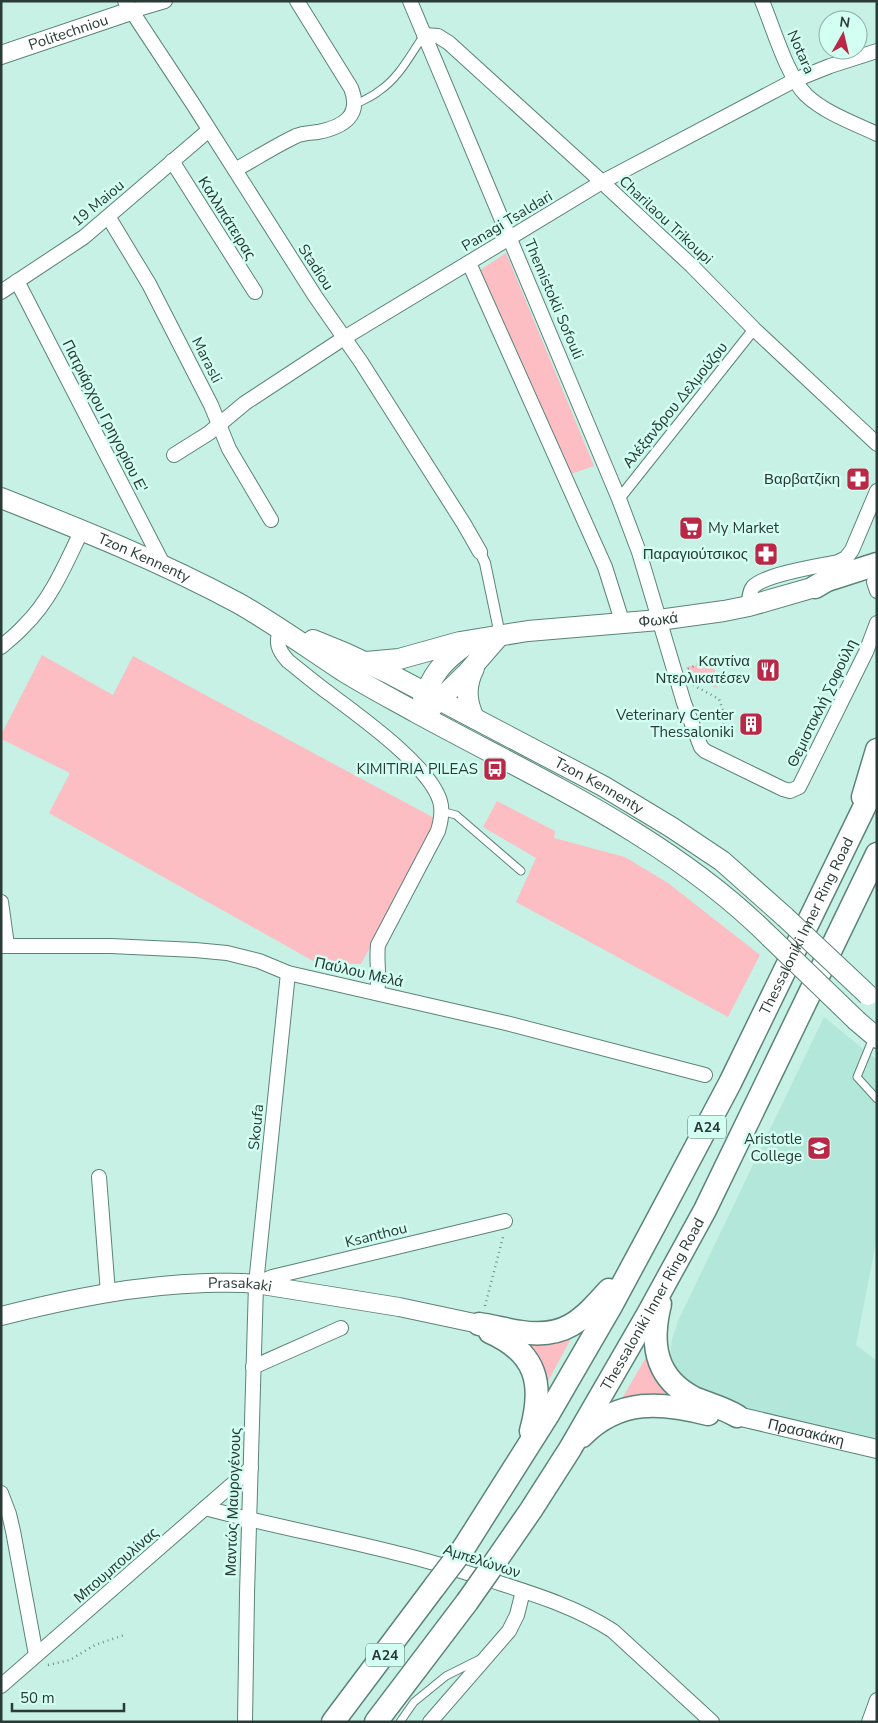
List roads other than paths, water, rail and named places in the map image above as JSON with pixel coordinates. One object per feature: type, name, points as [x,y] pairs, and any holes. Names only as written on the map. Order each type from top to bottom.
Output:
[{"type":"highway","points":[[815,587],[827,580],[876,580]]},
{"type":"highway","points":[[858,820],[866,784],[877,750]]},
{"type":"highway","name":"Thessaloniki Inner Ring Road","points":[[518,1464],[597,1329],[730,1083],[877,781]]},
{"type":"highway","name":"Thessaloniki Inner Ring Road","points":[[376,1722],[494,1565],[570,1449],[669,1277],[727,1167],[875,858]]},
{"type":"highway","points":[[479,1324],[533,1334],[548,1333],[566,1328],[585,1317],[633,1264]]},
{"type":"highway","points":[[669,1277],[659,1308],[655,1334],[658,1356],[664,1373],[675,1386],[688,1394],[737,1416]]},
{"type":"highway","points":[[479,1324],[487,1331],[509,1342],[518,1350],[531,1367],[536,1380],[537,1392],[534,1416],[526,1445],[518,1464]]},
{"type":"highway","points":[[570,1449],[588,1430],[604,1419],[629,1407],[662,1405],[720,1416],[737,1416]]},
{"type":"highway","name":"Α24","points":[[333,1722],[463,1550],[518,1464]]},
{"type":"main road","name":"Tzon Kennenty","points":[[1,498],[82,530],[164,566],[238,603],[282,629],[361,682],[647,840],[687,866],[721,892],[875,1037]]},
{"type":"main road","name":"Φωκά","points":[[432,697],[435,675],[444,663],[472,640],[543,629],[659,620],[749,606],[815,587]]},
{"type":"main road","name":"Tzon Kennenty","points":[[282,629],[366,662],[603,786],[671,827],[722,861],[872,999]]},
{"type":"main road","name":"Φωκά","points":[[421,715],[432,697],[476,663],[500,635]]},
{"type":"main road","points":[[366,662],[407,658],[472,640]]},
{"type":"main road","points":[[474,718],[470,710],[467,694],[469,680],[476,663]]},
{"type":"street","name":"Politechniou","points":[[1,55],[128,6],[165,1]]},
{"type":"street","points":[[235,170],[300,134],[338,126],[346,121],[354,108],[354,97],[351,88],[297,1]]},
{"type":"street","name":"Themistokli Sofouli","points":[[410,1],[619,499]]},
{"type":"street","name":"Notara","points":[[762,1],[795,80],[804,92],[814,101],[877,134]]},
{"type":"street","name":"Stadiou","points":[[128,6],[413,444],[480,552]]},
{"type":"street","name":"Charilaou Trikoupi","points":[[424,35],[438,36],[449,43],[692,266],[754,329],[877,444]]},
{"type":"street","name":"Panagi Tsaldari","points":[[174,455],[220,425],[245,403],[344,338],[602,182],[795,80],[823,68],[877,51]]},
{"type":"street","name":"19 Maiou","points":[[1,292],[76,243],[109,218],[209,130]]},
{"type":"street","name":"Καλλιπάτειρας","points":[[172,161],[255,292]]},
{"type":"street","name":"Marasli","points":[[109,218],[149,284],[220,425],[234,459],[271,520]]},
{"type":"street","points":[[469,263],[605,567],[624,624]]},
{"type":"street","name":"Πατριάρχου Γρηγορίου Ε'","points":[[16,281],[164,566]]},
{"type":"street","name":"Αλέξανδρου Δελμούζου","points":[[619,499],[754,329]]},
{"type":"street","points":[[749,606],[751,590],[760,582],[776,576],[838,562],[846,558],[852,550],[877,491]]},
{"type":"street","points":[[619,499],[639,552],[659,620]]},
{"type":"street","points":[[1,647],[24,627],[44,602],[65,566],[82,530]]},
{"type":"street","points":[[480,552],[485,563],[500,635]]},
{"type":"street","name":"Θεμιστοκλή Σοφούλη","points":[[659,620],[698,742],[705,751],[783,790],[790,791],[798,787],[866,652],[877,623]]},
{"type":"street","points":[[282,629],[277,644],[280,652],[288,661],[362,718],[419,768],[434,788],[440,801],[441,820],[438,831],[378,945],[379,978],[377,993]]},
{"type":"street","points":[[1,902],[4,946]]},
{"type":"street","name":"Παύλου Μελά","points":[[4,946],[111,946],[227,953],[259,961],[288,973],[506,1023],[705,1075]]},
{"type":"street","name":"Skoufa","points":[[256,1284],[288,973]]},
{"type":"street","points":[[99,1177],[108,1292]]},
{"type":"street","name":"Ksanthou","points":[[256,1284],[272,1277],[505,1221]]},
{"type":"street","name":"Prasakaki","points":[[1,1316],[108,1292],[188,1284],[236,1283],[256,1284],[430,1312],[479,1324]]},
{"type":"street","name":"Μαντώς Μαυρογένους","points":[[245,1722],[256,1284]]},
{"type":"street","points":[[253,1366],[341,1328]]},
{"type":"street","name":"Πρασακάκη","points":[[737,1416],[877,1449]]},
{"type":"street","name":"Μπουμπουλίνας","points":[[1,1686],[251,1468]]},
{"type":"street","points":[[1,1493],[13,1532],[31,1659]]},
{"type":"street","name":"Αμπελώνων","points":[[204,1508],[444,1565],[573,1610],[602,1624],[613,1632],[640,1654],[712,1722]]},
{"type":"street","points":[[430,1722],[512,1627],[523,1591]]},
{"type":"street","points":[[869,1722],[877,1700]]},
{"type":"lane","points":[[354,108],[379,92],[396,75],[424,35]]},
{"type":"lane","points":[[441,811],[456,815],[521,872]]},
{"type":"lane","points":[[875,1037],[857,1077],[877,1099]]},
{"type":"lane","points":[[400,1722],[414,1702],[446,1676],[489,1655]]},
{"type":"place","name":"Βαρβατζίκη","points":[[858,479]]},
{"type":"place","name":"My Market","points":[[691,528]]},
{"type":"place","name":"Παραγιούτσικος","points":[[766,554]]},
{"type":"place","name":"Καντίνα Ντερλικατέσεν","points":[[768,670]]},
{"type":"place","name":"Veterinary Center Thessaloniki","points":[[751,724]]},
{"type":"place","name":"KIMITIRIA PILEAS","points":[[495,769]]},
{"type":"place","name":"Aristotle College","points":[[819,1148]]}]
